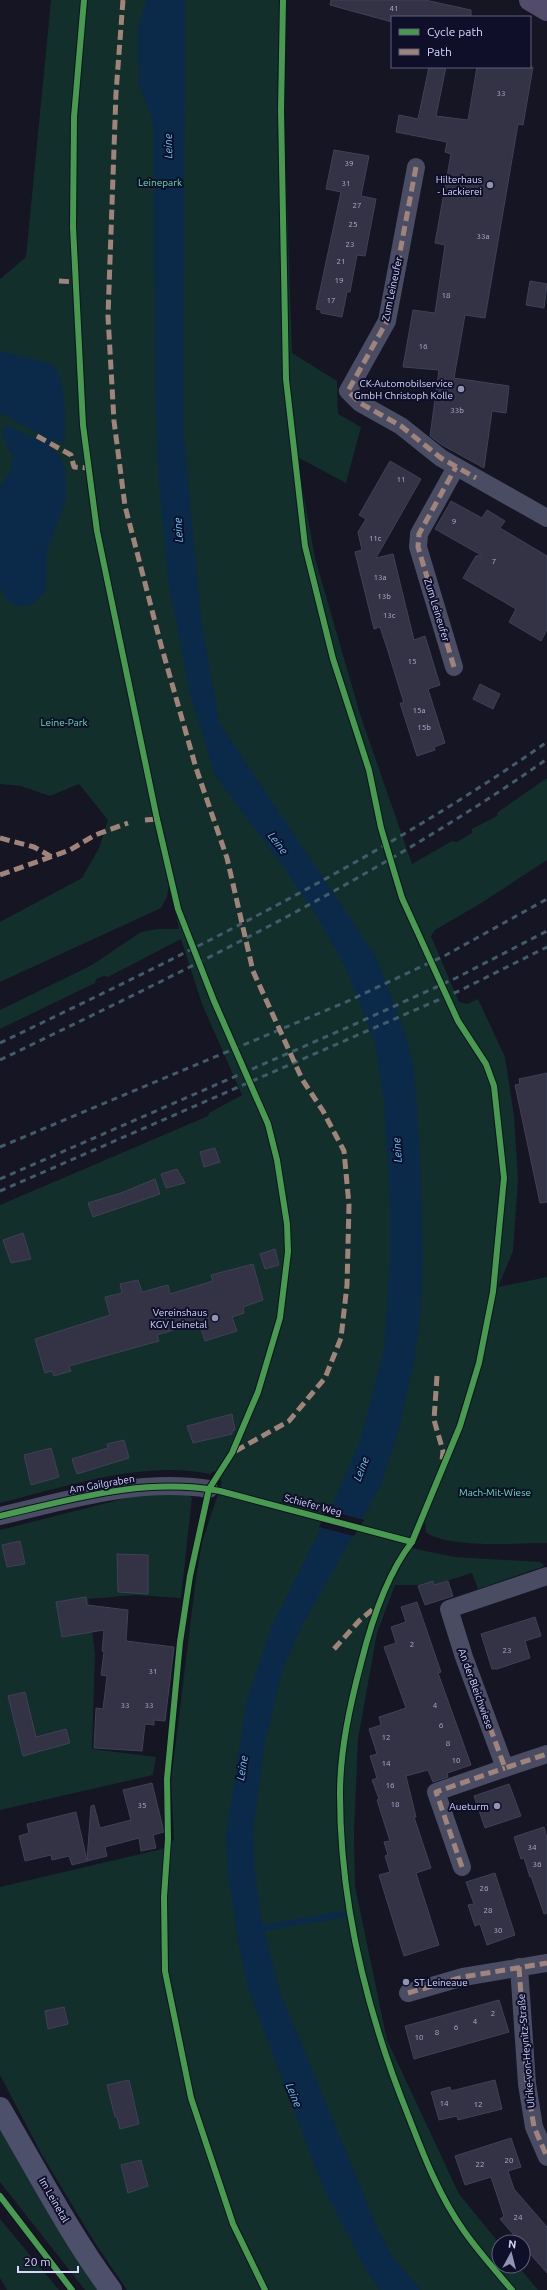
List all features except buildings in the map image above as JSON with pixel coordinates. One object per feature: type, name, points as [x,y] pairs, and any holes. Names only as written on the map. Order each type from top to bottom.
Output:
[{"type":"main road","points":[[530,0],[547,10]]},
{"type":"main road","name":"Im Leinetal","points":[[0,2108],[64,2218],[95,2268],[111,2290]]},
{"type":"street","name":"Zum Leineufer","points":[[416,167],[387,321],[348,390],[360,403],[401,426],[441,458],[547,518]]},
{"type":"street","name":"Zum Leineufer","points":[[454,667],[418,547],[419,534],[456,467]]},
{"type":"street","name":"Am Gailgraben","points":[[0,1516],[116,1490],[164,1485],[209,1489]]},
{"type":"street","name":"An der Bleichwiese","points":[[505,1768],[464,1657],[450,1609],[547,1576]]},
{"type":"street","points":[[462,1867],[436,1792],[547,1754]]},
{"type":"street","points":[[408,1993],[463,1978],[547,1963]]},
{"type":"street","name":"Ulrike-von-Heynitz-Straße","points":[[520,1967],[527,2084],[534,2127],[547,2157]]},
{"type":"green space","name":"Leinepark","points":[[51,0],[287,0],[284,110],[292,353],[337,381],[338,414],[361,427],[346,483],[297,457],[315,558],[361,717],[412,864],[452,841],[457,842],[472,833],[472,829],[497,816],[498,812],[547,778],[547,860],[478,905],[435,930],[431,936],[459,1002],[467,1004],[478,999],[505,1057],[514,1116],[518,1180],[513,1251],[498,1287],[547,1277],[547,1543],[484,1544],[450,1541],[426,1532],[425,1522],[411,1548],[455,1557],[540,1562],[544,1565],[478,1589],[472,1573],[434,1585],[395,1585],[377,1633],[358,1739],[354,1832],[355,1886],[387,2040],[459,2194],[492,2234],[491,2274],[525,2274],[538,2290],[127,2290],[95,2243],[42,2155],[0,2075],[0,1887],[162,1849],[174,1840],[171,1781],[196,1578],[202,1542],[222,1482],[214,1471],[210,1474],[158,1470],[104,1477],[0,1503],[0,1205],[208,1116],[209,1113],[242,1095],[202,1004],[181,939],[108,977],[104,976],[96,979],[95,983],[0,1029],[0,1010],[92,965],[141,932],[157,929],[179,929],[169,885],[167,897],[161,908],[0,982],[0,922],[82,878],[99,848],[108,820],[79,784],[50,796],[21,786],[0,784],[0,279],[26,257]]},
{"type":"green space","points":[[150,1492],[177,1492],[192,1497],[181,1598],[135,1595],[88,1599],[95,1654],[92,1749],[156,1757],[153,1775],[0,1810],[0,1530]]},
{"type":"green space","points":[[0,2129],[50,2217],[99,2290],[85,2290],[0,2182]]},
{"type":"green space","points":[[0,2219],[59,2290],[7,2290],[0,2278]]},
{"type":"water","name":"Leine","points":[[147,0],[185,0],[183,429],[201,618],[219,722],[376,957],[407,1038],[414,1070],[420,1153],[423,1258],[421,1305],[415,1358],[399,1428],[381,1485],[301,1628],[283,1668],[264,1747],[253,1832],[255,1873],[262,1922],[280,1992],[378,2229],[394,2259],[421,2290],[380,2290],[368,2273],[323,2187],[249,1991],[239,1946],[228,1873],[226,1835],[247,1700],[272,1626],[334,1502],[360,1441],[384,1350],[390,1261],[390,1203],[384,1102],[375,1042],[346,969],[319,920],[286,871],[215,775],[190,693],[168,579],[159,483],[156,420],[153,121],[139,84],[138,26]]},
{"type":"water","points":[[0,351],[35,359],[53,366],[58,371],[63,390],[65,415],[64,444],[55,439],[51,441],[49,446],[60,456],[65,470],[66,500],[47,551],[46,588],[42,596],[30,605],[16,606],[7,600],[0,588],[0,487],[11,470],[13,456],[5,442],[2,431],[3,428],[9,426],[35,439],[38,433],[0,413]]},
{"type":"pier","points":[[327,1510],[364,1520],[354,1536],[319,1527]]},
{"type":"waterway","points":[[257,1929],[346,1914]]},
{"type":"railway","points":[[0,1043],[141,975],[280,904],[415,827],[482,786],[547,742]]},
{"type":"railway","points":[[0,1060],[211,956],[348,883],[416,844],[482,803],[547,759]]},
{"type":"railway","points":[[0,1147],[346,1002],[446,955],[547,899]]},
{"type":"railway","points":[[0,1179],[353,1025],[456,978],[547,931]]},
{"type":"railway","points":[[0,1191],[461,990],[547,947]]},
{"type":"marked path","points":[[123,0],[116,93],[108,316],[114,421],[125,506],[161,645],[196,768],[227,858],[253,971],[302,1079],[323,1111],[344,1151],[349,1205],[347,1285],[341,1338],[325,1378],[289,1421],[232,1453]]},
{"type":"marked path","points":[[416,167],[387,321],[348,391],[360,403],[401,426],[441,458],[476,478]]},
{"type":"marked path","points":[[59,281],[75,282]]},
{"type":"marked path","points":[[37,436],[71,455],[74,467],[89,468]]},
{"type":"marked path","points":[[454,667],[418,547],[419,534],[456,467]]},
{"type":"marked path","points":[[145,820],[157,819]]},
{"type":"marked path","points":[[0,875],[70,850],[95,835],[128,823]]},
{"type":"marked path","points":[[0,838],[34,847],[52,857]]},
{"type":"marked path","points":[[437,1376],[434,1420],[443,1451],[442,1461]]},
{"type":"marked path","points":[[334,1649],[360,1620],[378,1605]]},
{"type":"marked path","points":[[464,1657],[505,1768],[547,1754]]},
{"type":"marked path","points":[[462,1867],[436,1792],[505,1768]]},
{"type":"marked path","points":[[408,1993],[463,1977],[547,1963]]},
{"type":"marked path","points":[[519,1967],[527,2084],[534,2127],[547,2157]]},
{"type":"cycle path","points":[[84,0],[74,117],[73,227],[83,425],[97,531],[157,819],[178,909],[214,1001],[268,1124],[277,1160],[287,1224],[288,1252],[280,1318],[258,1392],[232,1453],[209,1489],[190,1576],[180,1642],[167,1779],[168,1839],[164,1897],[165,1971],[191,2098],[233,2224],[265,2290]]},
{"type":"cycle path","points":[[283,0],[281,110],[286,379],[305,546],[333,659],[369,770],[381,828],[402,898],[458,1021],[486,1064],[494,1086],[504,1178],[493,1292],[479,1363],[460,1426],[412,1542],[395,1569],[381,1600],[365,1648],[353,1695],[346,1728],[340,1777],[341,1835],[345,1876],[351,1917],[368,1998],[393,2076],[420,2145],[439,2189],[455,2218],[475,2246],[512,2290]]},
{"type":"cycle path","name":"Schiefer Weg","points":[[0,1516],[109,1492],[137,1488],[192,1487],[220,1491],[412,1542]]},
{"type":"cycle path","points":[[0,2196],[72,2290]]},
{"type":"place","name":"Hilterhaus - Lackierei","points":[[490,185]]},
{"type":"place","name":"CK-Automobilservice GmbH Christoph Kolle","points":[[461,389]]},
{"type":"place","name":"Vereinshaus KGV Leinetal","points":[[215,1318]]},
{"type":"place","name":"Aueturm","points":[[497,1806]]},
{"type":"place","name":"ST Leineaue","points":[[406,1982]]},
{"type":"park label","name":"Leine-Park","points":[[64,722]]},
{"type":"park label","name":"Mach-Mit-Wiese","points":[[495,1492]]}]
